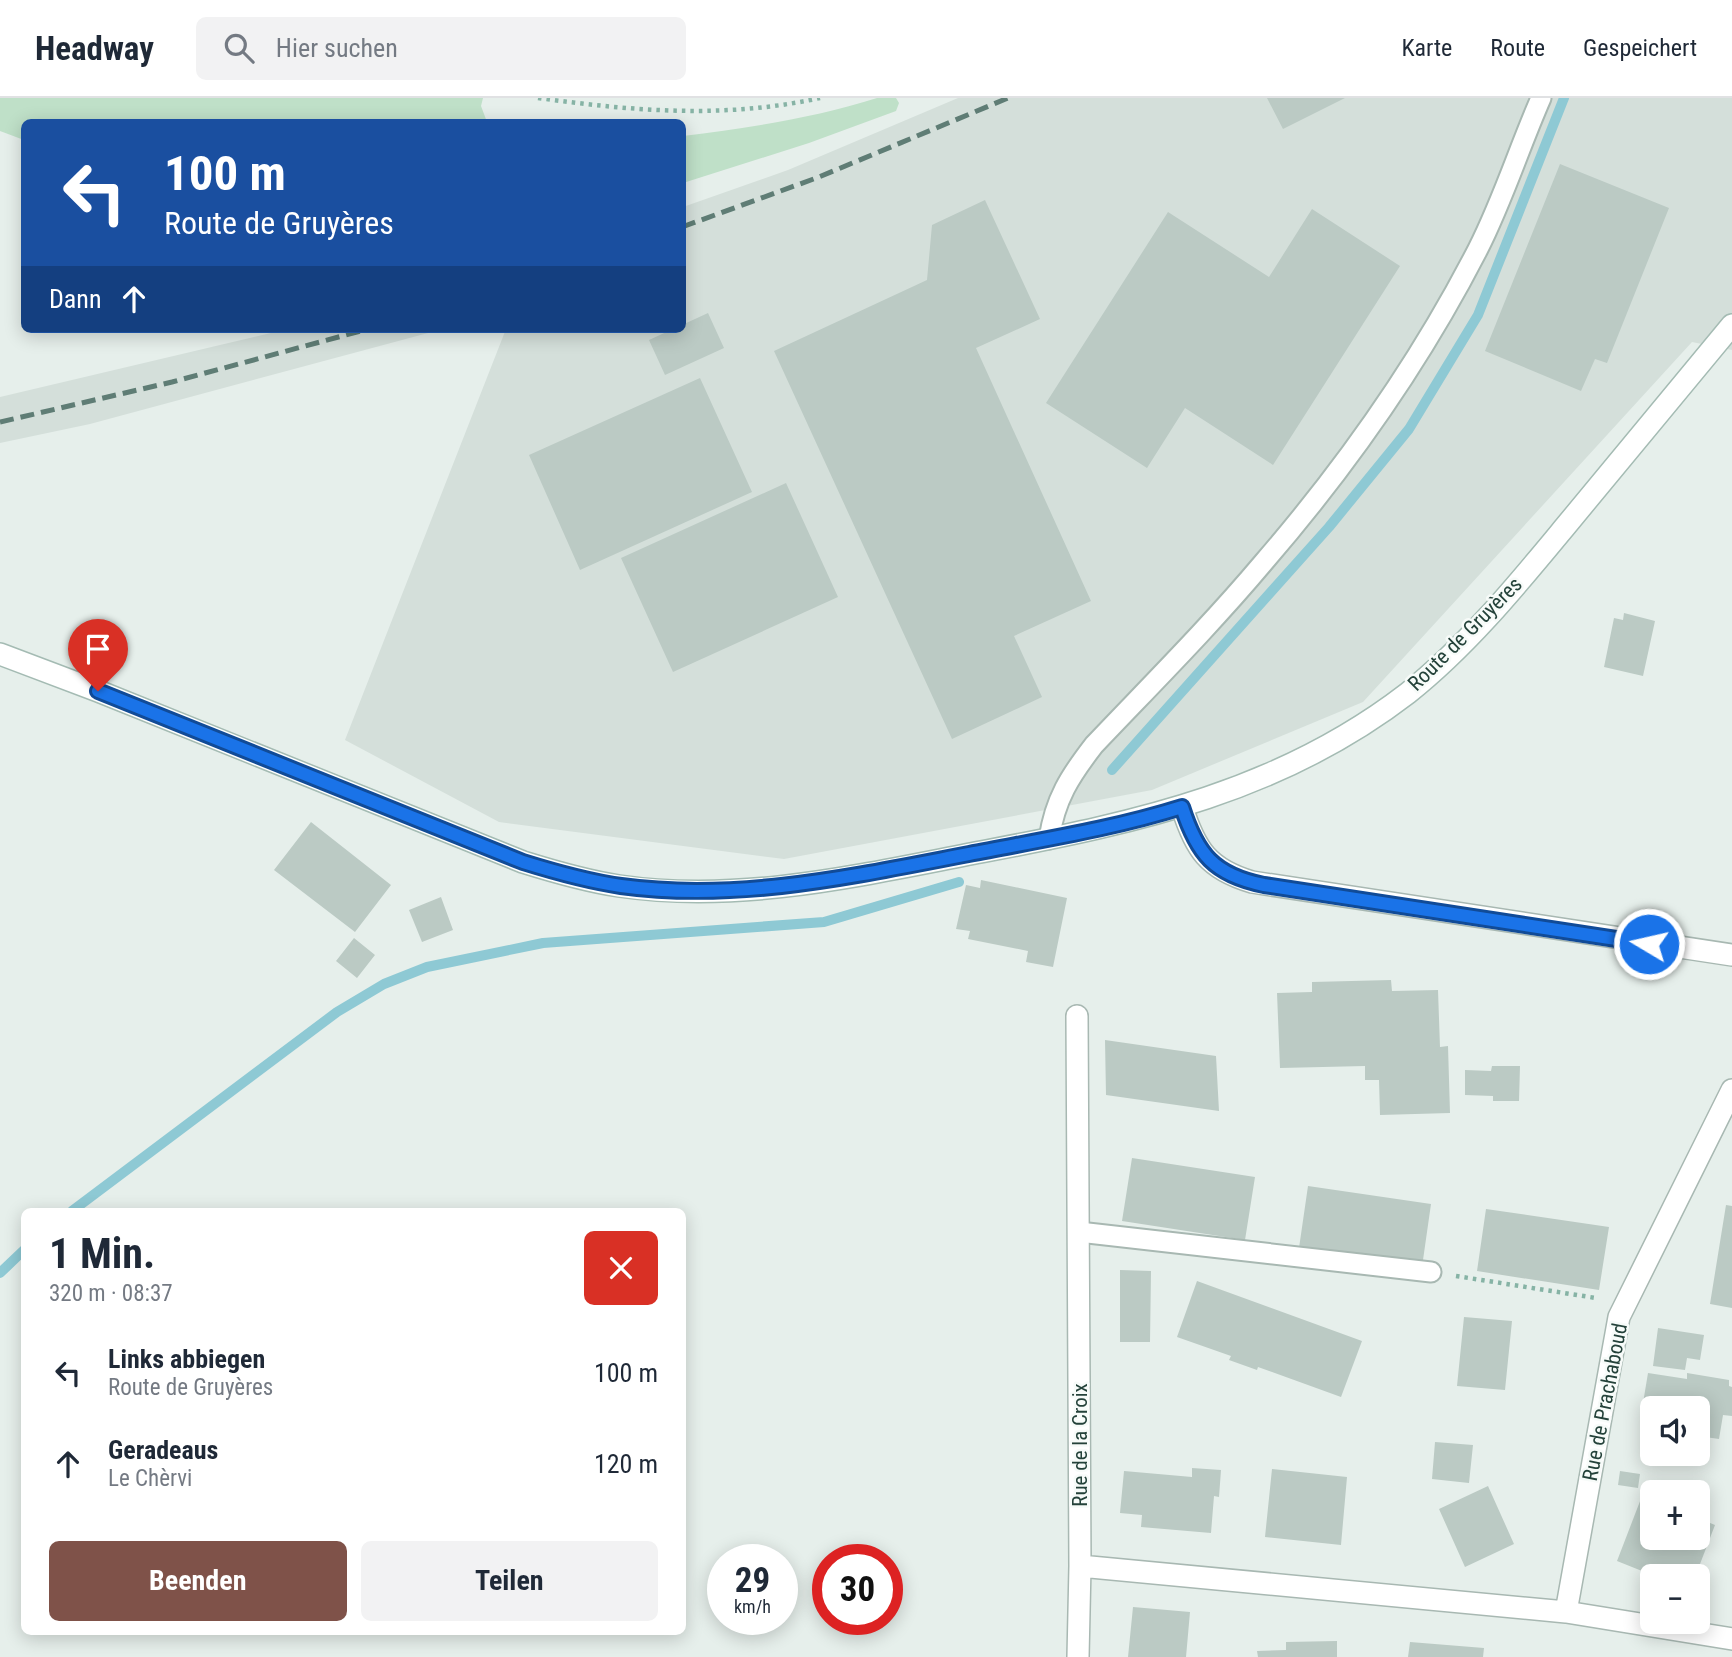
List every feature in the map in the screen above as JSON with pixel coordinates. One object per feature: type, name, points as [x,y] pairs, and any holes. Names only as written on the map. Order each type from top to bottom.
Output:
[{"type":"street","name":"Route de Gruyères","points":[[0,654],[523,862],[572,877],[648,889],[739,891],[836,879],[1049,839],[1133,821],[1241,787],[1301,760],[1392,704],[1428,676],[1503,601],[1732,325]]},
{"type":"street","points":[[1182,807],[1190,833],[1204,856],[1220,869],[1252,882],[1732,955]]},
{"type":"street","name":"Rue de la Croix","points":[[1077,1016],[1080,1566],[1078,1657]]},
{"type":"street","name":"Rue de Prachaboud","points":[[1566,1612],[1619,1317],[1732,1090]]},
{"type":"street","points":[[1080,1566],[1566,1612],[1732,1639]]},
{"type":"lane","points":[[1049,839],[1057,801],[1076,768],[1094,745],[1262,564],[1331,480],[1397,386],[1478,249],[1499,205],[1541,98]]},
{"type":"lane","points":[[1079,1233],[1431,1272]]},
{"type":"path","points":[[538,98],[679,112],[746,110],[820,98]]},
{"type":"path","points":[[1431,1272],[1626,1303]]},
{"type":"shaded area","points":[[958,98],[1732,98],[1732,350],[1692,342],[1363,702],[1152,790],[784,859],[499,822],[345,740],[504,333],[686,333],[686,206],[788,170]]},
{"type":"shaded area","points":[[271,333],[428,333],[90,424],[0,443],[0,397]]},
{"type":"green space","points":[[0,98],[483,98],[481,106],[486,119],[21,119],[21,139],[0,131]]},
{"type":"green space","points":[[877,98],[896,98],[899,103],[896,111],[809,143],[686,182],[686,136],[732,130],[829,111]]},
{"type":"building","points":[[1267,98],[1345,98],[1283,129]]},
{"type":"building","points":[[1560,164],[1669,208],[1607,363],[1595,359],[1581,391],[1485,351]]},
{"type":"building","points":[[985,200],[1040,319],[976,348],[1091,601],[1014,636],[1042,697],[952,739],[774,351],[927,280],[932,225]]},
{"type":"building","points":[[1312,209],[1400,266],[1273,465],[1185,408],[1147,468],[1046,403],[1168,212],[1269,277]]},
{"type":"building","points":[[708,313],[724,348],[665,375],[649,340],[664,333],[686,333],[686,323]]},
{"type":"building","points":[[700,378],[752,492],[580,570],[529,455]]},
{"type":"building","points":[[786,483],[838,597],[673,672],[621,558]]},
{"type":"building","points":[[1624,613],[1655,621],[1643,676],[1604,667],[1614,618],[1623,620]]},
{"type":"building","points":[[311,822],[391,885],[355,932],[274,870]]},
{"type":"building","points":[[981,880],[1067,898],[1053,967],[1026,962],[1028,951],[968,939],[970,931],[956,929],[966,885],[980,888]]},
{"type":"building","points":[[441,897],[453,930],[422,942],[409,910]]},
{"type":"building","points":[[354,938],[375,955],[357,978],[336,961]]},
{"type":"building","points":[[1391,980],[1392,991],[1438,990],[1440,1047],[1448,1046],[1450,1113],[1380,1115],[1379,1080],[1365,1080],[1365,1066],[1280,1068],[1277,993],[1312,992],[1312,982]]},
{"type":"building","points":[[1105,1040],[1216,1056],[1219,1111],[1106,1095]]},
{"type":"building","points":[[1492,1066],[1520,1066],[1519,1101],[1493,1101],[1493,1096],[1465,1095],[1465,1070],[1491,1071]]},
{"type":"building","points":[[1132,1158],[1255,1177],[1245,1240],[1122,1221]]},
{"type":"building","points":[[1308,1186],[1431,1204],[1422,1267],[1299,1248]]},
{"type":"building","points":[[1726,1205],[1732,1206],[1732,1308],[1710,1304]]},
{"type":"building","points":[[1486,1209],[1609,1227],[1599,1290],[1477,1271]]},
{"type":"building","points":[[1120,1270],[1151,1271],[1150,1342],[1120,1342]]},
{"type":"building","points":[[1197,1281],[1362,1341],[1341,1397],[1258,1367],[1257,1370],[1229,1360],[1231,1356],[1177,1337]]},
{"type":"building","points":[[1464,1317],[1512,1321],[1505,1390],[1457,1386]]},
{"type":"building","points":[[1658,1328],[1704,1335],[1700,1360],[1687,1358],[1685,1370],[1653,1366]]},
{"type":"building","points":[[1648,1373],[1687,1379],[1687,1373],[1729,1380],[1729,1386],[1732,1387],[1732,1416],[1723,1415],[1719,1439],[1710,1438],[1710,1396],[1644,1396]]},
{"type":"building","points":[[1435,1442],[1473,1445],[1469,1483],[1432,1479]]},
{"type":"building","points":[[1192,1468],[1221,1470],[1219,1497],[1214,1496],[1211,1533],[1141,1527],[1142,1515],[1120,1513],[1124,1471],[1192,1477]]},
{"type":"building","points":[[1272,1469],[1347,1477],[1341,1545],[1265,1537]]},
{"type":"building","points":[[1620,1471],[1640,1474],[1638,1488],[1618,1485]]},
{"type":"building","points":[[1488,1486],[1514,1544],[1465,1567],[1439,1509]]},
{"type":"building","points":[[1640,1501],[1640,1550],[1705,1550],[1700,1564],[1640,1564],[1640,1570],[1617,1561]]},
{"type":"building","points":[[1710,1523],[1715,1525],[1710,1538]]},
{"type":"building","points":[[1133,1607],[1190,1612],[1186,1657],[1128,1657]]},
{"type":"building","points":[[1337,1641],[1337,1657],[1258,1657],[1257,1651],[1286,1650],[1286,1642]]},
{"type":"building","points":[[1410,1642],[1484,1648],[1483,1657],[1408,1657]]},
{"type":"waterway","points":[[1112,770],[1329,527],[1409,429],[1478,315],[1564,98]]},
{"type":"waterway","points":[[76,1208],[337,1012],[384,984],[427,967],[543,943],[824,922],[959,882]]},
{"type":"waterway","points":[[0,1273],[21,1253]]},
{"type":"railway","points":[[686,226],[819,177],[1008,98]]},
{"type":"railway","points":[[0,422],[172,382],[353,333]]},
{"type":"route","points":[[98,691],[523,862],[572,877],[621,886],[682,891],[739,891],[796,885],[1040,841],[1133,821],[1182,807],[1190,833],[1204,856],[1229,875],[1240,879],[1264,885],[1649,944]]}]
